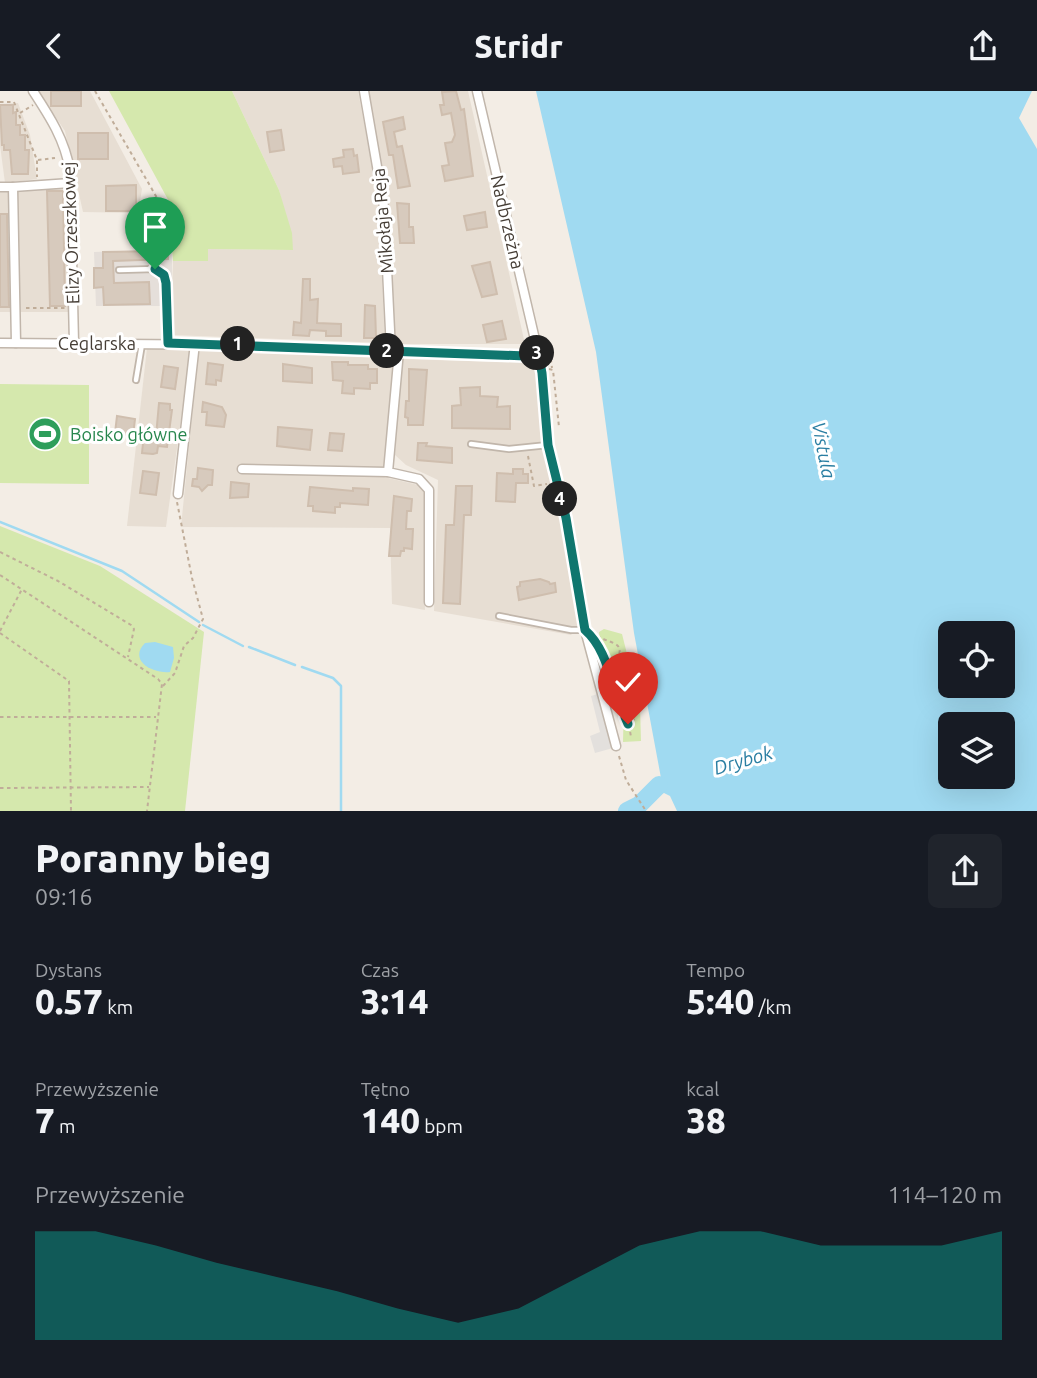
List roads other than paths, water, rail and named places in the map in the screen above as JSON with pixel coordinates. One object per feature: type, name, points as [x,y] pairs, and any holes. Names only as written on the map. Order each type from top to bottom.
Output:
[{"type":"street","name":"Elizy Orzeszkowej","points":[[33,91],[63,140],[68,155],[74,343]]},
{"type":"street","name":"Mikołaja Reja","points":[[363,91],[384,207],[395,351],[388,472]]},
{"type":"street","name":"Nadbrzeżna","points":[[477,91],[538,352],[548,445],[566,518],[585,630],[616,746]]},
{"type":"street","points":[[0,187],[70,183]]},
{"type":"street","points":[[13,187],[16,343]]},
{"type":"street","name":"Ceglarska","points":[[0,343],[195,343],[526,356],[538,352]]},
{"type":"street","points":[[178,494],[195,343]]},
{"type":"street","points":[[242,469],[388,472],[419,479],[429,491],[429,602]]},
{"type":"lane","points":[[119,270],[155,269],[164,275],[168,343]]},
{"type":"lane","points":[[136,380],[142,343]]},
{"type":"lane","points":[[471,444],[527,448],[548,445]]},
{"type":"lane","points":[[499,616],[571,631],[585,630]]},
{"type":"water","name":"Vistula","points":[[536,91],[1032,91],[1019,118],[1037,149],[1037,811],[677,811],[670,796],[664,793],[654,796],[645,804],[641,796],[650,785],[661,778],[634,633],[596,352]]},
{"type":"water","points":[[155,642],[173,647],[174,658],[170,672],[156,671],[144,665],[141,660],[140,649],[145,643]]},
{"type":"waterway","points":[[0,522],[122,571],[199,622]]},
{"type":"waterway","points":[[203,625],[243,646]]},
{"type":"waterway","points":[[249,647],[295,665]]},
{"type":"waterway","points":[[302,667],[333,678],[341,686],[341,811]]},
{"type":"waterway","name":"Drybok","points":[[627,811],[639,805],[659,785]]},
{"type":"place","name":"Boisko główne","points":[[45,434]]}]
